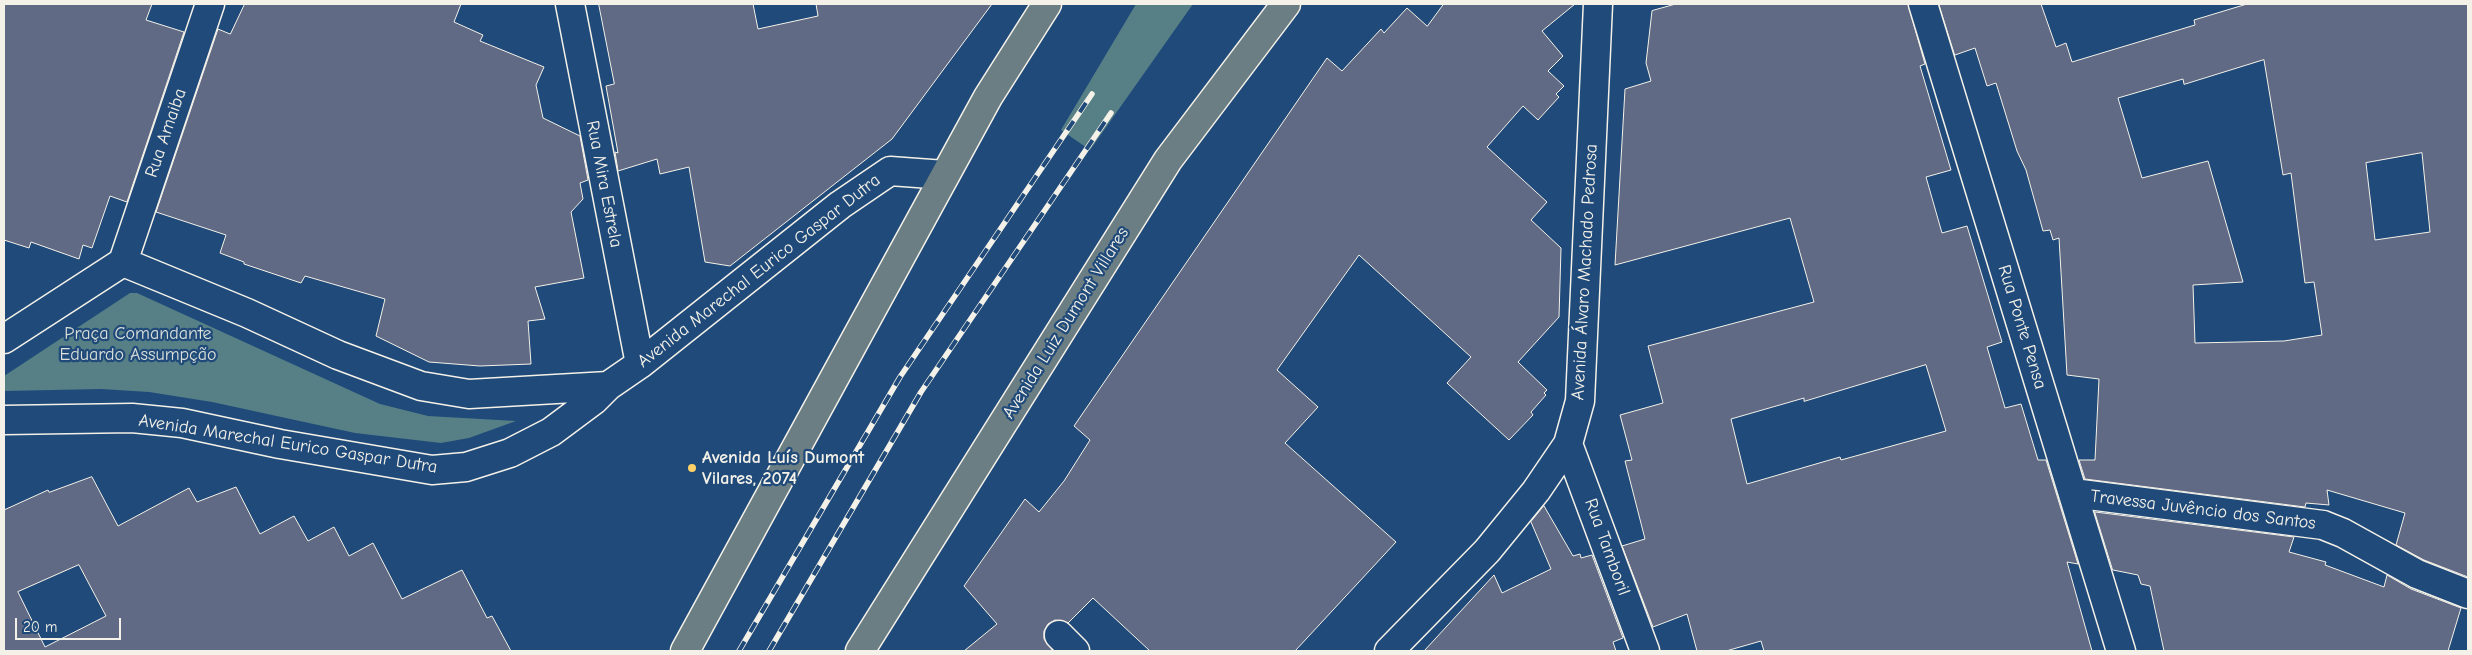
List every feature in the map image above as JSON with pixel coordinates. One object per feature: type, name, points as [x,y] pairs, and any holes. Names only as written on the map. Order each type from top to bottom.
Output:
[{"type":"main road","points":[[685,651],[988,97],[1047,4]]},
{"type":"main road","name":"Avenida Luiz Dumont Villares","points":[[860,651],[1168,160],[1286,4]]},
{"type":"street","name":"Rua Amaiba","points":[[123,262],[210,4]]},
{"type":"street","name":"Rua Mira Estrela","points":[[570,4],[640,364]]},
{"type":"street","name":"Avenida Álvaro Machado Pedrosa","points":[[1389,651],[1487,551],[1536,491],[1568,444],[1580,401],[1598,4]]},
{"type":"street","name":"Rua Ponte Pensa","points":[[1923,4],[2121,651]]},
{"type":"street","name":"Avenida Marechal Eurico Gaspar Dutra","points":[[4,420],[132,418],[182,423],[280,444],[432,470],[466,467],[510,453],[552,432],[840,204],[890,171],[945,175]]},
{"type":"street","points":[[4,339],[123,262],[247,313],[338,355],[421,386],[469,394],[608,386]]},
{"type":"street","name":"Rua Tamboril","points":[[1568,444],[1645,651]]},
{"type":"street","name":"Travessa Juvêncio dos Santos","points":[[2073,493],[2323,525],[2343,533],[2417,574],[2468,594]]},
{"type":"green space","points":[[1136,4],[1193,4],[1090,150],[1061,130]]},
{"type":"green space","name":"Praça Comandante Eduardo Assumpção","points":[[130,293],[137,293],[380,404],[428,416],[516,421],[469,438],[441,443],[355,433],[212,402],[149,392],[101,389],[4,391],[4,376]]},
{"type":"building","points":[[4,4],[152,4],[146,20],[184,32],[127,202],[110,196],[92,248],[83,245],[79,259],[31,242],[29,248],[4,240]]},
{"type":"building","points":[[245,4],[461,4],[454,22],[483,35],[480,41],[544,67],[536,85],[543,118],[580,136],[588,180],[580,183],[583,199],[571,212],[584,278],[535,287],[545,319],[528,321],[531,364],[480,366],[429,362],[376,336],[385,299],[305,276],[301,283],[244,264],[244,262],[220,253],[226,235],[156,212],[218,29],[230,34]]},
{"type":"building","points":[[599,4],[753,4],[758,29],[818,16],[816,4],[992,4],[892,139],[730,266],[705,262],[689,167],[660,174],[657,159],[618,171],[615,152],[618,153],[606,86],[614,84]]},
{"type":"building","points":[[1444,4],[1575,4],[1542,31],[1563,56],[1548,71],[1564,86],[1556,94],[1559,97],[1538,120],[1523,106],[1487,147],[1547,202],[1531,220],[1561,248],[1559,317],[1518,362],[1547,390],[1544,393],[1546,395],[1531,412],[1533,415],[1509,440],[1447,383],[1471,357],[1359,255],[1277,370],[1318,407],[1285,443],[1396,542],[1295,651],[1150,651],[1093,598],[1068,623],[1055,620],[1048,624],[1044,631],[1044,639],[1053,651],[964,651],[997,624],[964,586],[1025,499],[1039,512],[1064,481],[1090,440],[1074,426],[1327,58],[1342,71],[1381,29],[1384,33],[1407,8],[1427,26]]},
{"type":"building","points":[[1676,4],[1908,4],[1925,64],[1920,66],[1951,170],[1926,177],[1942,233],[1967,226],[2002,342],[1987,347],[2005,408],[2021,404],[2038,460],[2046,460],[2078,564],[2067,562],[2092,651],[1764,651],[1761,641],[1726,651],[1697,651],[1687,614],[1653,627],[1622,546],[1645,539],[1625,461],[1632,460],[1620,415],[1663,403],[1648,346],[1814,302],[1790,218],[1615,265],[1625,89],[1651,81],[1646,63],[1652,11]],"holes":[[[1926,365],[1946,431],[1841,460],[1840,457],[1747,484],[1731,419],[1804,398],[1804,401]]]},
{"type":"building","points":[[1939,4],[2041,4],[2056,47],[2066,43],[2072,62],[2195,25],[2194,20],[2247,4],[2468,4],[2468,577],[2424,560],[2396,545],[2405,513],[2327,490],[2329,505],[2306,503],[2305,507],[2085,479],[2079,460],[2095,460],[2099,379],[2067,375],[2059,238],[2053,240],[2050,230],[2043,231],[2026,170],[2017,151],[1996,83],[1987,86],[1975,48],[1955,55]],"holes":[[[2264,60],[2283,175],[2291,173],[2305,283],[2314,282],[2322,335],[2284,341],[2195,343],[2193,285],[2243,282],[2208,161],[2142,178],[2118,98],[2183,79],[2184,84]],[[2422,153],[2430,232],[2375,240],[2366,163]]]},
{"type":"building","points":[[92,477],[118,526],[189,488],[197,502],[236,487],[260,534],[294,516],[308,541],[334,527],[349,556],[373,543],[402,599],[462,570],[487,618],[492,616],[511,651],[4,651],[4,510],[48,490],[49,492]],"holes":[[[79,565],[106,616],[45,647],[18,592]]]},
{"type":"building","points":[[1544,506],[1573,556],[1580,554],[1581,558],[1592,555],[1623,638],[1613,642],[1616,651],[1424,651],[1494,575],[1502,593],[1551,569],[1531,522]]},
{"type":"building","points":[[2095,512],[2294,537],[2289,552],[2326,562],[2325,565],[2384,587],[2387,575],[2411,589],[2461,608],[2448,651],[2164,651],[2150,586],[2141,584],[2138,575],[2113,570]]},
{"type":"railway","points":[[739,651],[900,377],[1092,94]]},
{"type":"railway","points":[[769,651],[921,392],[1111,113]]},
{"type":"place","name":"Avenida Luís Dumont Vilares, 2074","points":[[692,468]]}]
